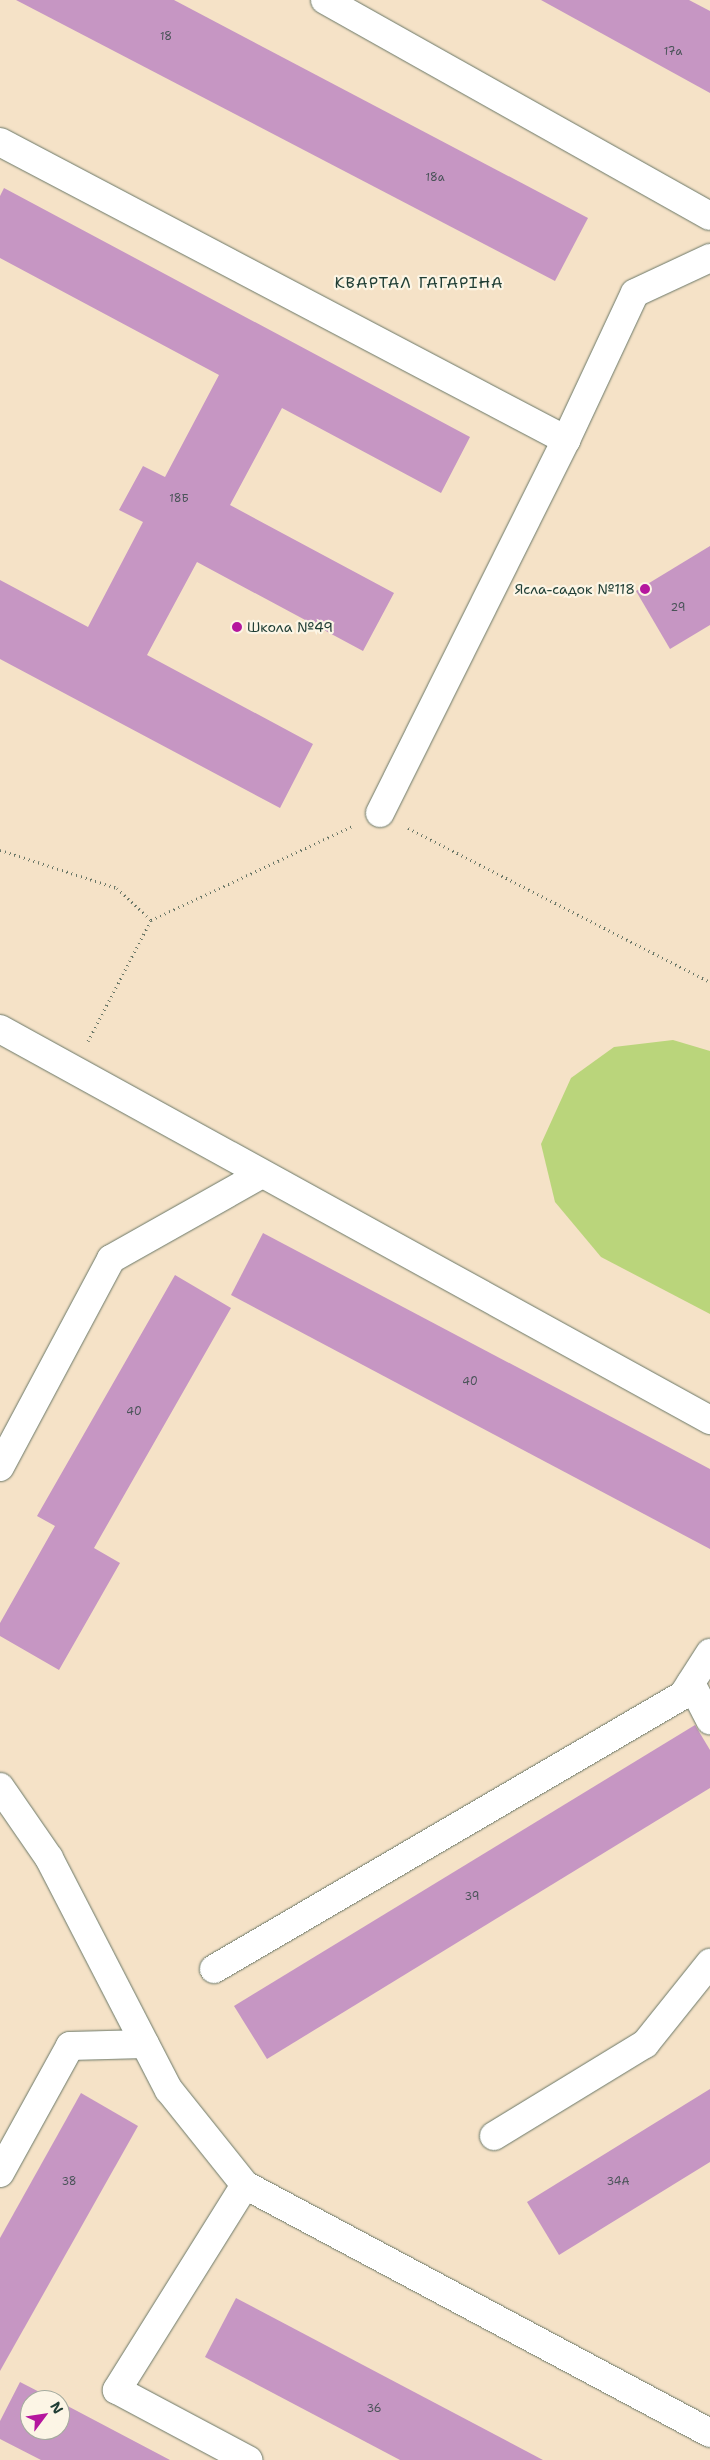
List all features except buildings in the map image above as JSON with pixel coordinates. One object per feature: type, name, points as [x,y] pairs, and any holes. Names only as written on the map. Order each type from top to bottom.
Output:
[{"type":"lane","points":[[325,0],[710,216]]},
{"type":"lane","points":[[0,142],[566,440]]},
{"type":"lane","points":[[380,814],[566,440],[635,293],[710,258]]},
{"type":"lane","points":[[0,1029],[710,1420]]},
{"type":"lane","points":[[0,1467],[111,1259],[262,1174]]},
{"type":"lane","points":[[214,1969],[683,1694],[710,1653]]},
{"type":"lane","points":[[691,1683],[710,1720]]},
{"type":"lane","points":[[0,1787],[49,1858],[169,2090],[245,2185],[710,2433]]},
{"type":"lane","points":[[494,2136],[645,2044],[710,1963]]},
{"type":"lane","points":[[0,2173],[70,2046],[145,2044]]},
{"type":"lane","points":[[245,2185],[117,2390],[248,2460]]},
{"type":"path","points":[[73,1070],[151,920],[380,814],[710,982]]},
{"type":"path","points":[[0,850],[118,888],[151,920]]},
{"type":"green space","points":[[673,1040],[710,1051],[710,1314],[601,1257],[555,1202],[541,1144],[571,1078],[614,1047]]},
{"type":"place","name":"Ясла-садок №118","points":[[645,589]]},
{"type":"place","name":"Школа №49","points":[[237,627]]},
{"type":"district","name":"КВАРТАЛ ГАГАРІНА","points":[[419,283]]}]
